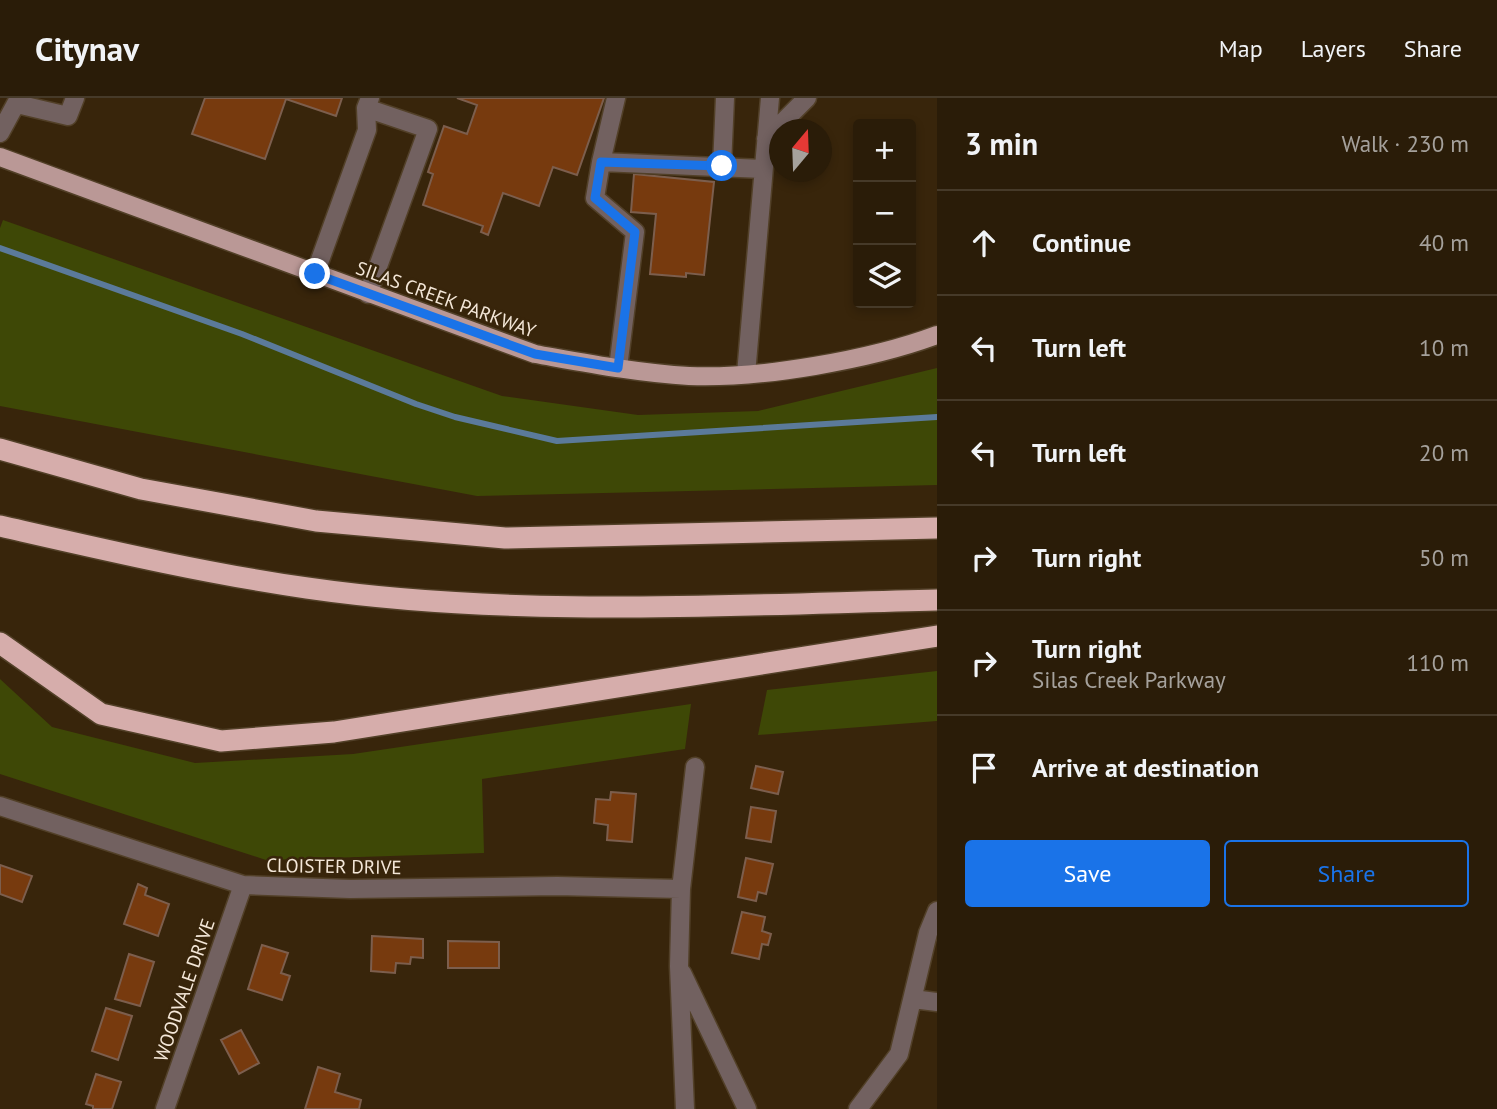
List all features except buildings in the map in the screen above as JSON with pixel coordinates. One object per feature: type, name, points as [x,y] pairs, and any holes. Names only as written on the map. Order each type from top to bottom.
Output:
[{"type":"highway","points":[[0,449],[155,492],[316,521],[478,535],[516,537],[937,528]]},
{"type":"highway","points":[[0,526],[134,557],[308,588],[484,604],[657,606],[937,600]]},
{"type":"highway","points":[[0,643],[101,714],[221,741],[334,732],[937,636]]},
{"type":"main road","name":"SILAS CREEK PARKWAY","points":[[0,157],[535,354],[618,368],[689,376],[746,374],[894,351],[937,335]]},
{"type":"street","points":[[0,133],[18,101],[68,116],[75,98]]},
{"type":"street","points":[[616,98],[595,198],[635,232],[618,368]]},
{"type":"street","points":[[722,166],[725,98]]},
{"type":"street","points":[[746,374],[770,98]]},
{"type":"street","points":[[766,139],[807,98]]},
{"type":"street","points":[[315,274],[367,130],[368,103],[428,129],[368,294]]},
{"type":"street","points":[[601,162],[763,169]]},
{"type":"street","points":[[685,1109],[679,966],[681,889],[695,767]]},
{"type":"street","name":"CLOISTER DRIVE","points":[[0,806],[243,885],[350,889],[557,886],[681,889]]},
{"type":"street","name":"WOODVALE DRIVE","points":[[165,1109],[243,885]]},
{"type":"street","points":[[858,1109],[899,1054],[928,933],[937,911]]},
{"type":"street","points":[[679,966],[747,1109]]},
{"type":"street","points":[[913,999],[937,1002]]},
{"type":"green space","points":[[3,220],[502,396],[638,415],[758,411],[937,368],[937,485],[477,496],[0,406],[0,228]]},
{"type":"green space","points":[[937,671],[937,721],[758,735],[767,690]]},
{"type":"green space","points":[[0,679],[52,727],[195,763],[353,754],[691,704],[685,749],[482,779],[484,853],[266,860],[0,774]]},
{"type":"waterway","points":[[0,248],[242,334],[416,404],[455,417],[557,441],[937,417]]},
{"type":"route","points":[[315,274],[535,354],[618,368],[635,232],[595,198],[601,162],[722,166]]}]
